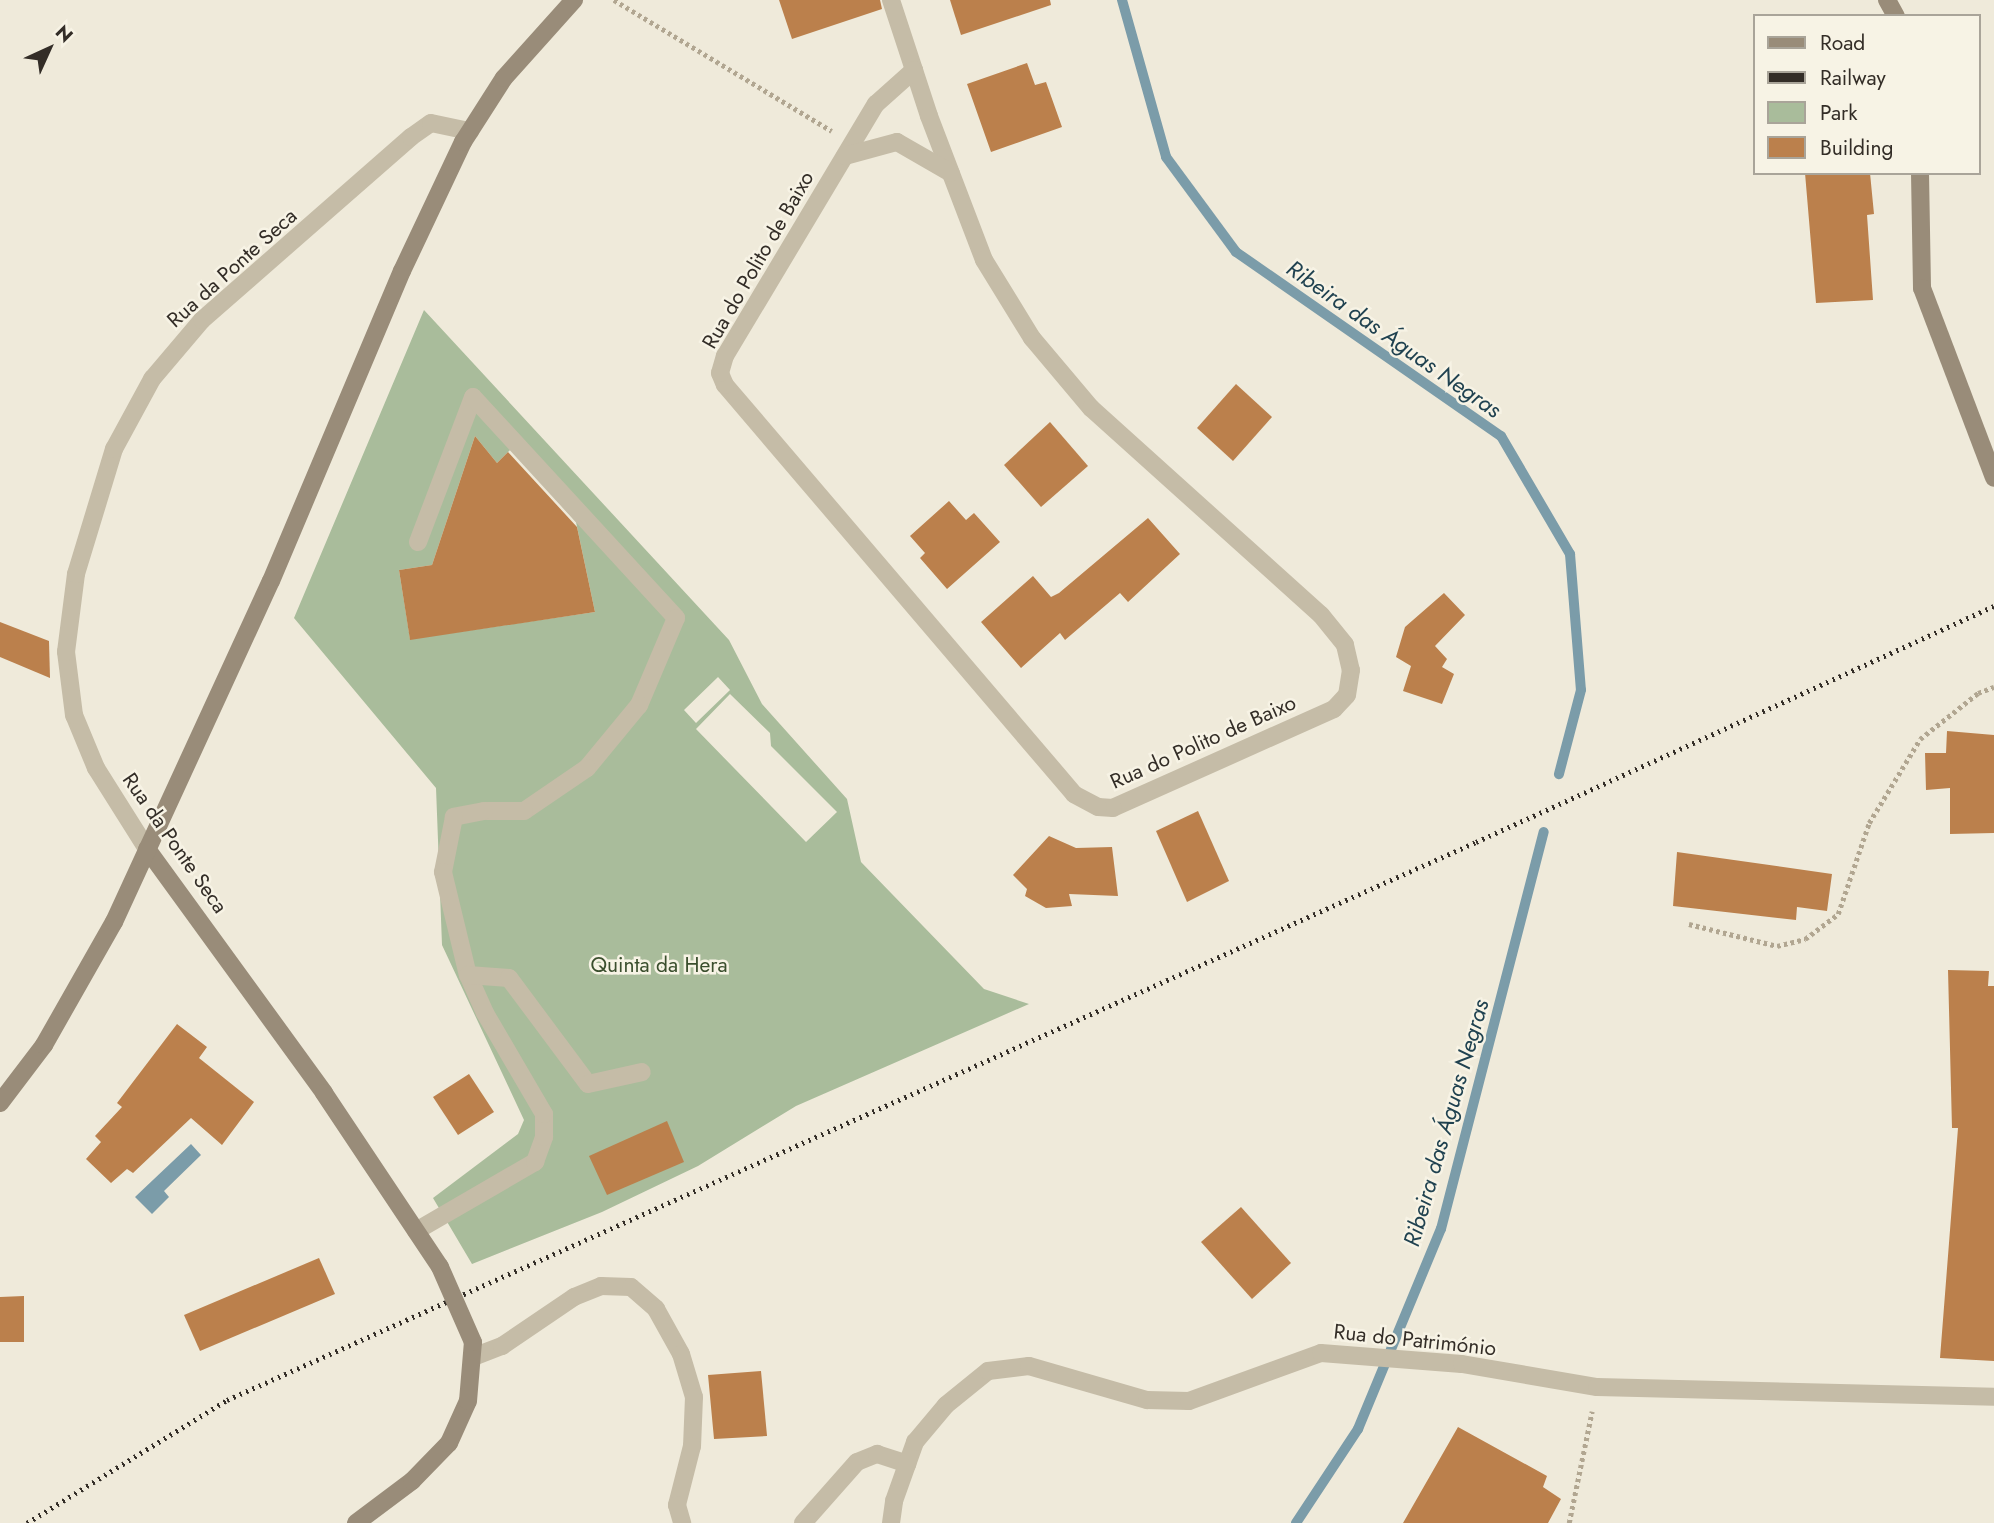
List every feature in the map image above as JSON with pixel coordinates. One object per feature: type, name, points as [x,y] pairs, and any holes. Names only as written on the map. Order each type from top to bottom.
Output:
[{"type":"main road","points":[[0,1103],[44,1045],[114,922],[271,581],[401,271],[470,131],[504,78],[574,0]]},
{"type":"main road","points":[[1920,175],[1922,288],[1994,478]]},
{"type":"main road","name":"Rua da Ponte Seca","points":[[147,849],[324,1093],[440,1267],[473,1349]]},
{"type":"main road","points":[[356,1523],[412,1481],[449,1443],[468,1401],[473,1349]]},
{"type":"street","name":"Rua do Polito de Baixo","points":[[891,0],[984,260],[1032,338],[1091,408],[1280,578],[1345,645],[1352,670],[1347,695],[1334,709],[1113,808],[1098,807],[1074,794],[725,385],[720,373],[725,356],[876,104],[914,70]]},
{"type":"street","name":"Rua da Ponte Seca","points":[[147,849],[96,768],[74,715],[66,652],[76,573],[114,449],[152,379],[202,320],[411,137],[432,123],[470,131]]},
{"type":"street","points":[[849,150],[897,142],[951,173]]},
{"type":"street","points":[[416,1231],[535,1162],[544,1137],[544,1114],[485,1013],[468,975],[443,872],[454,817],[484,811],[524,811],[587,768],[639,705],[676,618],[473,397],[418,542]]},
{"type":"street","points":[[468,975],[509,978],[588,1084],[642,1072]]},
{"type":"street","points":[[473,1349],[502,1346],[574,1297],[601,1286],[631,1287],[656,1309],[681,1354],[694,1396],[692,1446],[677,1504],[682,1523]]},
{"type":"street","name":"Rua do Património","points":[[891,1523],[915,1442],[957,1396],[988,1371],[1029,1366],[1147,1400],[1189,1401],[1321,1353],[1462,1364],[1597,1387],[1994,1397]]},
{"type":"street","points":[[803,1523],[857,1462],[877,1454],[907,1464]]},
{"type":"path","points":[[614,0],[849,150]]},
{"type":"path","points":[[1689,924],[1777,946],[1805,939],[1838,915],[1868,823],[1920,739],[1978,693],[1994,687]]},
{"type":"path","points":[[1569,1523],[1597,1387]]},
{"type":"green space","name":"Quinta da Hera","points":[[424,310],[729,640],[762,704],[847,799],[861,862],[984,989],[1029,1004],[796,1106],[698,1166],[602,1212],[472,1264],[433,1198],[518,1134],[524,1120],[442,945],[436,788],[294,618]],"holes":[[[475,436],[497,463],[511,449],[576,522],[595,612],[410,639],[399,570],[432,565]],[[718,677],[730,690],[696,723],[684,710]],[[730,694],[770,733],[771,746],[837,812],[806,842],[696,729]]]},
{"type":"water","points":[[191,1144],[201,1155],[164,1191],[169,1197],[152,1214],[135,1197]]},
{"type":"building","points":[[779,0],[880,0],[882,9],[792,39]]},
{"type":"building","points":[[950,0],[1050,0],[1051,5],[961,35]]},
{"type":"building","points":[[1027,63],[1035,85],[1046,82],[1062,127],[991,152],[967,84]]},
{"type":"building","points":[[1805,175],[1870,175],[1874,214],[1867,215],[1873,300],[1816,303]]},
{"type":"building","points":[[1236,384],[1272,417],[1233,461],[1197,428]]},
{"type":"building","points":[[1050,422],[1088,466],[1041,507],[1004,465]]},
{"type":"building","points":[[475,436],[497,463],[508,452],[577,527],[595,612],[410,640],[399,570],[432,565]]},
{"type":"building","points":[[949,501],[966,520],[974,513],[1000,542],[947,589],[920,558],[925,553],[910,536]]},
{"type":"building","points":[[1148,518],[1180,554],[1128,602],[1120,593],[1065,640],[1060,633],[1021,668],[981,622],[1033,576],[1051,597],[1059,593]]},
{"type":"building","points":[[1444,593],[1465,615],[1435,646],[1447,659],[1442,667],[1454,674],[1442,704],[1403,691],[1411,666],[1396,657],[1405,627]]},
{"type":"building","points":[[0,622],[49,641],[50,678],[0,657]]},
{"type":"building","points":[[1947,731],[1994,735],[1994,833],[1950,834],[1950,788],[1926,790],[1925,753],[1946,753]]},
{"type":"building","points":[[1198,811],[1229,881],[1187,902],[1156,831]]},
{"type":"building","points":[[1049,836],[1076,848],[1112,847],[1118,896],[1069,894],[1072,906],[1046,908],[1025,896],[1027,889],[1013,875]]},
{"type":"building","points":[[1677,852],[1832,874],[1827,911],[1797,907],[1796,920],[1673,906]]},
{"type":"building","points":[[1948,970],[1989,971],[1988,986],[1994,986],[1994,1361],[1940,1358],[1958,1128],[1952,1128]]},
{"type":"building","points":[[177,1024],[207,1047],[199,1058],[254,1102],[222,1145],[191,1118],[133,1173],[127,1169],[111,1183],[86,1159],[101,1142],[95,1136],[122,1107],[117,1103]]},
{"type":"building","points":[[469,1074],[494,1112],[458,1135],[433,1097]]},
{"type":"building","points":[[667,1121],[684,1162],[607,1195],[589,1156]]},
{"type":"building","points":[[1241,1207],[1291,1263],[1252,1299],[1201,1242]]},
{"type":"building","points":[[319,1258],[335,1294],[200,1351],[184,1315]]},
{"type":"building","points":[[24,1296],[24,1342],[0,1342],[0,1297]]},
{"type":"building","points":[[761,1371],[767,1436],[714,1439],[708,1375]]},
{"type":"building","points":[[1458,1427],[1547,1476],[1543,1487],[1561,1499],[1548,1523],[1403,1523]]},
{"type":"waterway","name":"Ribeira das Águas Negras","points":[[1122,0],[1166,157],[1236,252],[1501,436],[1570,554],[1581,690],[1559,774]]},
{"type":"waterway","name":"Ribeira das Águas Negras","points":[[1296,1523],[1358,1429],[1441,1229],[1544,832]]},
{"type":"railway","points":[[27,1523],[227,1400],[1476,842],[1994,606]]}]
